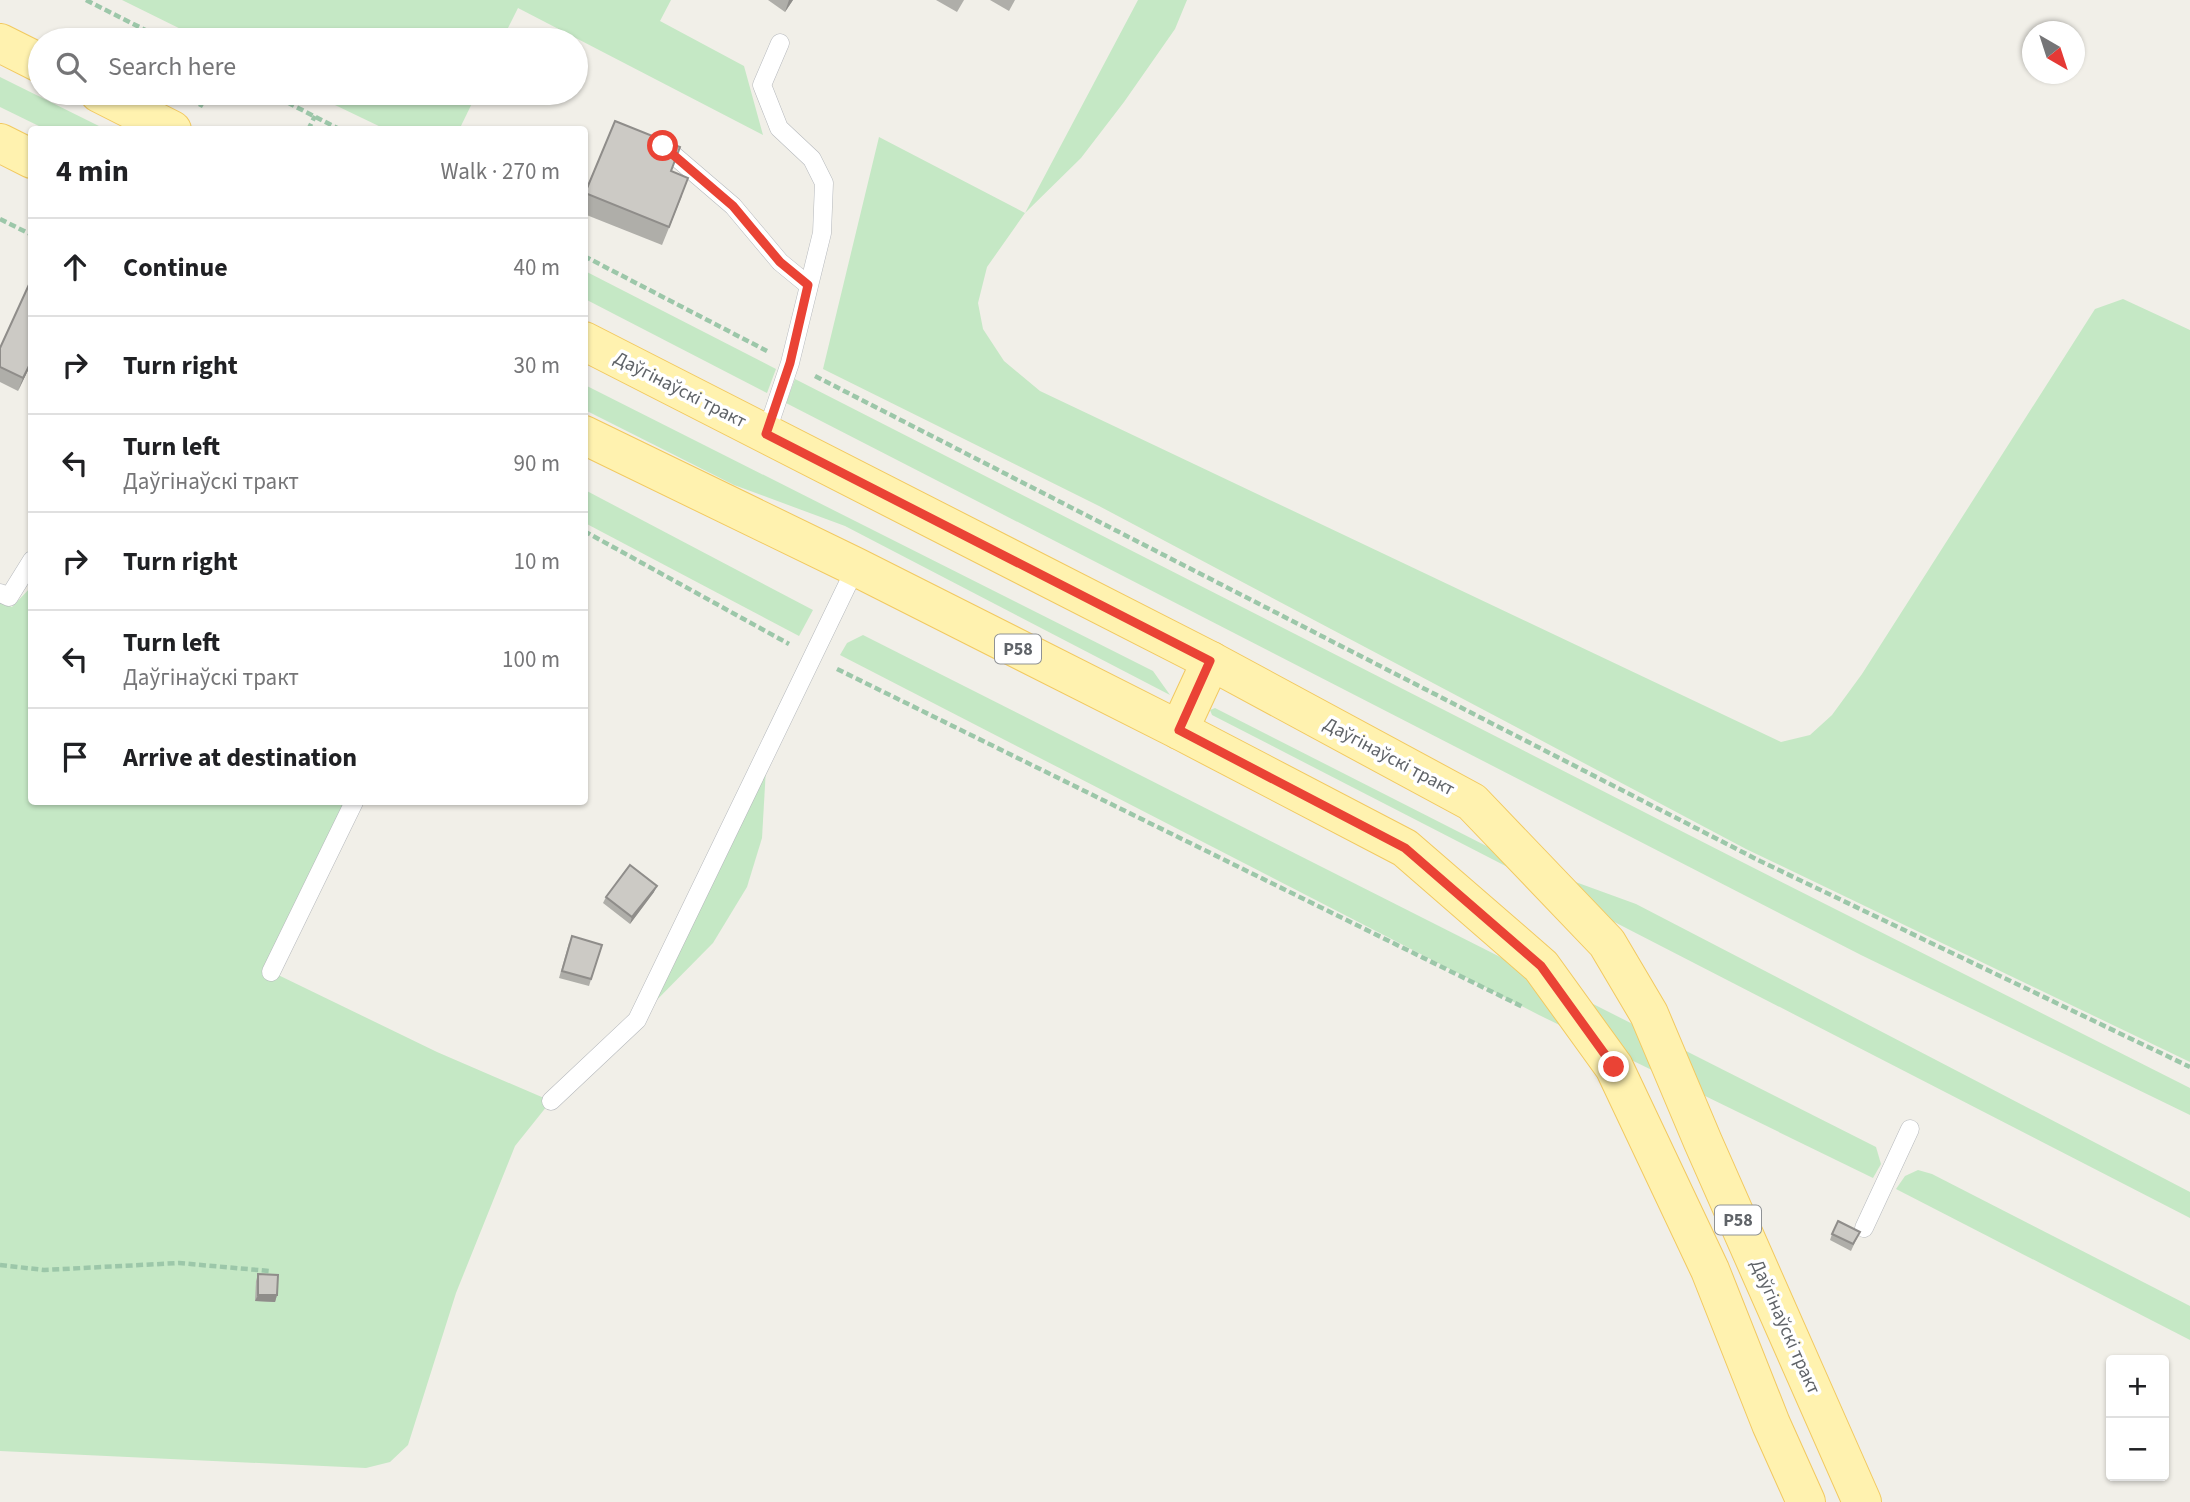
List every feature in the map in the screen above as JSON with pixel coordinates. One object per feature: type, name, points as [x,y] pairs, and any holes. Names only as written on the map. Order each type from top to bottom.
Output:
[{"type":"main road","points":[[0,43],[28,57]]},
{"type":"main road","points":[[123,105],[164,126]]},
{"type":"main road","points":[[0,144],[28,157]]},
{"type":"main road","name":"Даўгінаўскі тракт","points":[[588,343],[1210,661],[1472,802],[1607,943],[1649,1014],[1862,1502]]},
{"type":"main road","name":"Р58","points":[[588,437],[856,567],[1405,848],[1541,966],[1614,1067],[1710,1270],[1771,1424],[1806,1502]]},
{"type":"main road","points":[[1179,730],[1210,661]]},
{"type":"lane","points":[[766,434],[790,363],[822,233],[824,183],[812,159],[779,128],[762,85],[780,43]]},
{"type":"lane","points":[[663,146],[733,206],[780,262],[808,285]]},
{"type":"lane","points":[[0,593],[9,597],[28,566]]},
{"type":"lane","points":[[551,1101],[637,1020],[856,567]]},
{"type":"lane","points":[[271,972],[353,805]]},
{"type":"lane","points":[[1864,1228],[1910,1129]]},
{"type":"path","points":[[86,0],[141,28]]},
{"type":"path","points":[[293,105],[334,126]]},
{"type":"path","points":[[310,126],[315,116]]},
{"type":"path","points":[[0,219],[28,233]]},
{"type":"path","points":[[588,258],[1760,861],[2190,1067]]},
{"type":"path","points":[[588,533],[813,657],[1527,1009]]},
{"type":"path","points":[[0,1265],[44,1270],[179,1263],[269,1271]]},
{"type":"green space","points":[[122,0],[671,0],[660,21],[744,66],[763,135],[588,44],[588,28],[557,28],[518,8],[508,28],[179,28]]},
{"type":"green space","points":[[1138,0],[1187,0],[1175,29],[1124,102],[1081,158],[1025,213]]},
{"type":"green space","points":[[0,77],[28,91],[28,105],[57,105],[99,126],[39,126],[0,107]]},
{"type":"green space","points":[[335,105],[471,105],[461,126],[379,126]]},
{"type":"green space","points":[[879,137],[1025,213],[987,267],[978,303],[983,329],[1004,361],[1040,391],[1781,742],[1810,735],[1832,715],[1862,674],[2095,309],[2123,299],[2190,330],[2190,1062],[1746,849],[1099,506],[823,369]]},
{"type":"green space","points":[[588,273],[776,369],[767,393],[588,301]]},
{"type":"green space","points":[[795,379],[2190,1088],[2190,1115],[1861,955],[786,403]]},
{"type":"green space","points":[[588,387],[1153,671],[1170,695],[845,526],[734,485],[588,412]]},
{"type":"green space","points":[[588,492],[813,610],[799,636],[588,525]]},
{"type":"green space","points":[[28,590],[28,805],[347,805],[272,972],[437,1052],[551,1101],[515,1146],[456,1293],[408,1445],[390,1462],[366,1468],[0,1451],[0,602],[12,607]]},
{"type":"green space","points":[[863,635],[1876,1147],[1881,1164],[1873,1178],[1539,1015],[840,655],[847,643]]},
{"type":"green space","points":[[1215,708],[1512,859],[1636,904],[2190,1192],[2190,1218],[1212,715],[1210,710]]},
{"type":"green space","points":[[767,751],[762,838],[747,887],[713,943],[637,1020]]},
{"type":"green space","points":[[1918,1170],[1932,1174],[2190,1306],[2190,1340],[1896,1189],[1905,1176]]},
{"type":"building","points":[[615,121],[680,147],[671,171],[688,178],[669,227],[588,194],[588,186]]},
{"type":"building","points":[[28,287],[28,368],[23,378],[0,367],[0,348]]},
{"type":"building","points":[[630,865],[657,886],[632,917],[606,897]]},
{"type":"building","points":[[572,936],[602,945],[591,979],[562,971]]},
{"type":"building","points":[[1838,1221],[1860,1232],[1853,1244],[1832,1234]]},
{"type":"building","points":[[258,1274],[278,1275],[277,1295],[258,1295]]},
{"type":"route","points":[[663,146],[733,206],[780,262],[808,285],[790,363],[766,434],[1210,661],[1179,730],[1405,848],[1541,966],[1614,1067]]}]
